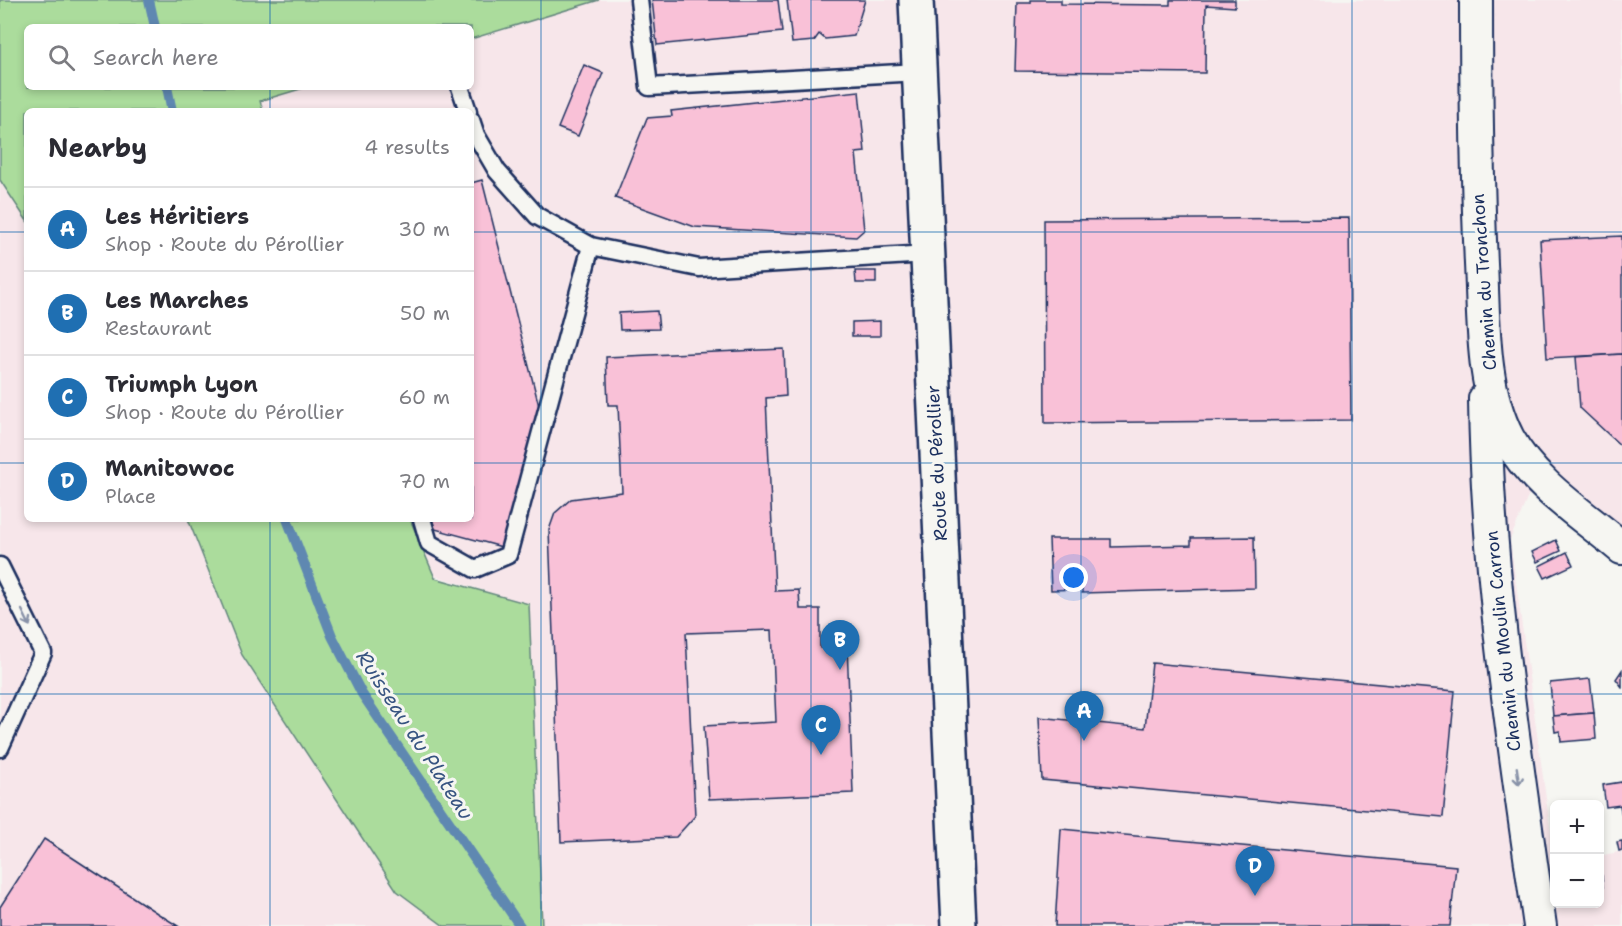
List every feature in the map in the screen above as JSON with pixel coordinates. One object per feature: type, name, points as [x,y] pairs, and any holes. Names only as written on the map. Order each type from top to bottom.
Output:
[{"type":"main road","name":"Route du Pérollier","points":[[916,0],[958,926]]},
{"type":"street","name":"Chemin du Tronchon","points":[[1476,0],[1477,164],[1485,354],[1498,413],[1509,439],[1536,477],[1622,548]]},
{"type":"street","name":"Chemin du Moulin Carron","points":[[1485,354],[1486,468],[1506,698],[1540,926]]},
{"type":"street","points":[[1489,505],[1494,492],[1501,484],[1510,480],[1522,479],[1551,489]]},
{"type":"lane","points":[[639,0],[649,87],[919,72]]},
{"type":"lane","points":[[461,90],[467,108]]},
{"type":"lane","points":[[474,129],[497,171],[537,216],[591,246],[699,268],[928,254]]},
{"type":"lane","points":[[423,522],[429,543],[475,569],[508,555],[591,246]]},
{"type":"lane","points":[[0,566],[43,653],[0,748]]},
{"type":"shaded area","points":[[599,0],[1622,0],[1622,548],[1536,477],[1510,540],[1550,827],[1550,908],[1604,908],[1604,855],[1622,851],[1622,926],[542,926],[529,604],[435,576],[411,522],[474,522],[474,108],[262,108],[260,101],[297,90],[474,90],[474,38]]},
{"type":"shaded area","points":[[0,180],[24,216],[24,522],[189,522],[242,656],[396,891],[444,926],[0,926]]},
{"type":"green space","points":[[0,0],[599,0],[474,38],[474,24],[24,24],[24,90],[297,90],[260,101],[262,108],[24,108],[24,216],[0,180]]},
{"type":"green space","points":[[189,522],[411,522],[435,578],[529,604],[542,926],[444,926],[397,891],[242,655]]},
{"type":"building","points":[[652,0],[778,0],[782,32],[657,45]]},
{"type":"building","points":[[787,0],[865,0],[854,36],[825,39],[819,34],[814,41],[792,43]]},
{"type":"building","points":[[1031,0],[1061,0],[1061,4],[1170,5],[1170,0],[1235,0],[1235,7],[1206,5],[1205,73],[1015,71],[1017,3],[1031,3]]},
{"type":"building","points":[[584,65],[603,73],[578,136],[558,128]]},
{"type":"building","points":[[859,91],[865,152],[856,153],[864,230],[856,237],[695,227],[615,198],[647,118],[672,116],[671,111]]},
{"type":"building","points":[[482,180],[539,406],[502,547],[435,529],[433,522],[474,522],[474,182]]},
{"type":"building","points":[[1349,218],[1351,420],[1045,423],[1044,220]]},
{"type":"building","points":[[1622,236],[1622,354],[1547,358],[1540,240]]},
{"type":"building","points":[[855,271],[876,271],[876,283],[856,283]]},
{"type":"building","points":[[657,311],[659,329],[620,330],[619,313]]},
{"type":"building","points":[[880,321],[880,336],[852,336],[852,322]]},
{"type":"building","points":[[784,349],[786,396],[766,398],[775,591],[799,590],[800,609],[820,609],[820,648],[847,646],[853,793],[709,799],[704,726],[776,722],[772,630],[686,633],[695,816],[676,837],[561,842],[549,530],[555,513],[571,499],[622,492],[618,405],[608,405],[606,357]]},
{"type":"building","points":[[1622,354],[1622,447],[1580,408],[1576,357]]},
{"type":"building","points":[[1254,537],[1255,588],[1082,593],[1082,589],[1051,590],[1049,539],[1111,539],[1111,547],[1191,545],[1191,538]]},
{"type":"building","points":[[1556,540],[1561,551],[1537,562],[1532,552]]},
{"type":"building","points":[[1567,552],[1573,565],[1545,578],[1539,566]]},
{"type":"building","points":[[1152,663],[1455,691],[1443,817],[1042,780],[1039,717],[1145,728]]},
{"type":"building","points":[[1622,670],[1622,687],[1616,679]]},
{"type":"building","points":[[1590,679],[1594,713],[1553,716],[1550,683]]},
{"type":"building","points":[[1594,713],[1596,739],[1561,742],[1560,731],[1555,732],[1553,716]]},
{"type":"building","points":[[1622,782],[1622,816],[1620,805],[1606,807],[1603,785]]},
{"type":"building","points":[[1061,829],[1456,866],[1450,926],[1055,926]]},
{"type":"building","points":[[44,839],[178,926],[0,926],[0,907]]},
{"type":"building","points":[[1622,841],[1622,850],[1619,851],[1617,842]]},
{"type":"waterway","name":"Ruisseau du Plateau","points":[[149,0],[154,24]]},
{"type":"waterway","name":"Ruisseau du Plateau","points":[[168,90],[171,108]]},
{"type":"waterway","name":"Ruisseau du Plateau","points":[[288,522],[332,636],[362,694],[520,926]]},
{"type":"place","name":"Les Marches","points":[[840,670]]},
{"type":"place","name":"Les Héritiers","points":[[1084,741]]},
{"type":"place","name":"Triumph Lyon","points":[[821,755]]},
{"type":"place","name":"Manitowoc","points":[[1255,896]]}]
